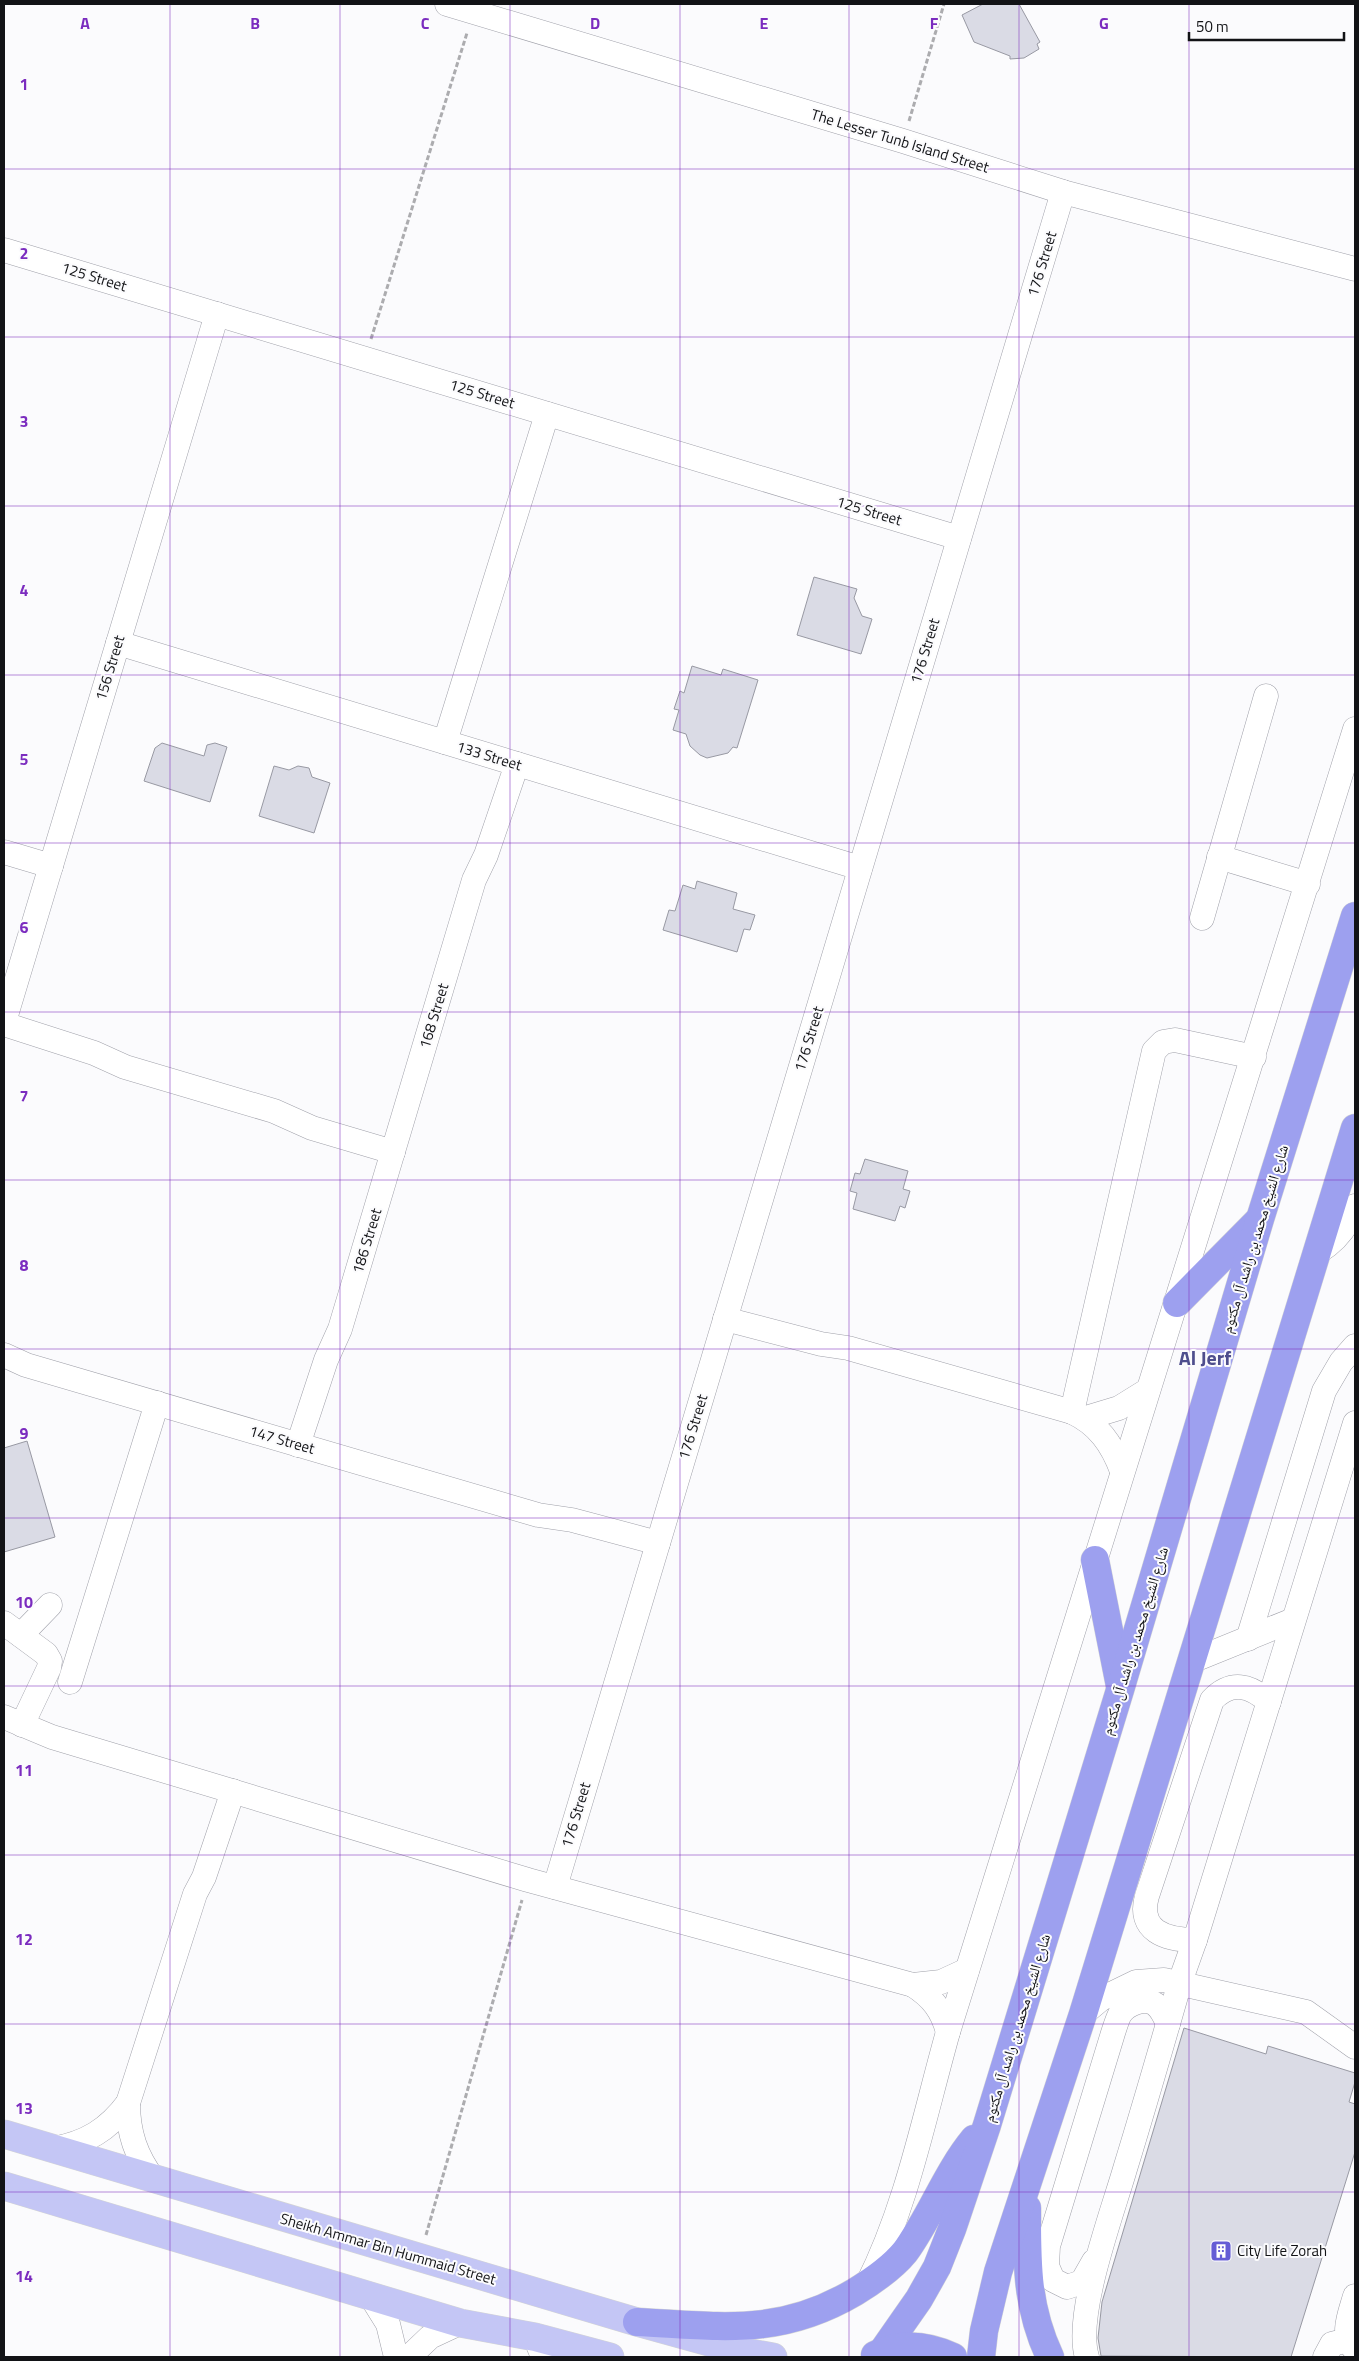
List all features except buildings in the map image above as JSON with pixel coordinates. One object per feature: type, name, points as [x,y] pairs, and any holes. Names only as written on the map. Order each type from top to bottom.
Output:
[{"type":"highway","name":"شارع الشيخ محمد بن راشد آل مكتوم","points":[[874,2355],[920,2299],[937,2268],[987,2125],[1120,1690],[1260,1219],[1355,916]]},
{"type":"highway","points":[[981,2357],[990,2301],[1026,2181],[1083,2014],[1355,1128]]},
{"type":"highway","points":[[1177,1303],[1260,1219]]},
{"type":"highway","points":[[1095,1560],[1120,1690]]},
{"type":"highway","points":[[638,2322],[738,2326],[787,2322],[833,2305],[884,2273],[904,2253],[921,2227],[956,2163],[987,2125]]},
{"type":"highway","points":[[1026,2181],[1027,2275],[1031,2306],[1040,2336],[1050,2357]]},
{"type":"highway","points":[[874,2355],[900,2347],[918,2346],[936,2350],[953,2357]]},
{"type":"main road","name":"Sheikh Ammar Bin Hummaid Street","points":[[4,2134],[638,2322],[745,2352],[773,2357]]},
{"type":"main road","points":[[4,2186],[370,2294],[539,2347],[610,2357]]},
{"type":"street","name":"The Lesser Tunb Island Street","points":[[447,4],[474,12],[501,12],[1063,192],[1355,270]]},
{"type":"street","name":"176 Street","points":[[555,1887],[1063,192]]},
{"type":"street","name":"125 Street","points":[[4,250],[959,538]]},
{"type":"street","name":"156 Street","points":[[4,1023],[217,314]]},
{"type":"street","points":[[445,742],[547,414]]},
{"type":"street","name":"133 Street","points":[[118,643],[860,868]]},
{"type":"street","points":[[1202,918],[1266,696]]},
{"type":"street","points":[[867,2285],[885,2248],[898,2212],[967,1970],[1355,729]]},
{"type":"street","name":"168 Street","points":[[395,1145],[474,880],[486,855],[508,761]]},
{"type":"street","points":[[4,852],[48,874]]},
{"type":"street","points":[[1219,857],[1308,884]]},
{"type":"street","points":[[4,866],[48,874]]},
{"type":"street","points":[[4,1023],[94,1053],[125,1067],[274,1111],[312,1128],[395,1145]]},
{"type":"street","points":[[4,1040],[89,1062],[125,1067]]},
{"type":"street","points":[[1079,1415],[1154,1051],[1163,1042],[1176,1040],[1254,1057]]},
{"type":"street","name":"186 Street","points":[[307,1447],[326,1360],[340,1329],[395,1145]]},
{"type":"street","points":[[1318,1252],[1328,1246],[1344,1229],[1355,1206]]},
{"type":"street","points":[[728,1311],[821,1344],[848,1348],[1079,1415],[1108,1441],[1122,1471]]},
{"type":"street","points":[[1248,1639],[1324,1391],[1342,1362],[1355,1346]]},
{"type":"street","name":"147 Street","points":[[4,1355],[15,1364],[157,1403],[538,1515],[569,1530],[656,1550]]},
{"type":"street","points":[[1079,1415],[1119,1408],[1148,1390]]},
{"type":"street","points":[[70,1682],[157,1403]]},
{"type":"street","points":[[1087,2357],[1083,2333],[1084,2317],[1102,2246],[1180,1982],[1195,1940],[1294,1620],[1347,1476],[1355,1423]]},
{"type":"street","points":[[50,1606],[12,1629],[46,1654],[50,1664],[13,1721],[52,1737],[528,1880],[913,1985],[926,1993],[936,2004],[944,2017],[948,2032]]},
{"type":"street","points":[[1192,1661],[1294,1620]]},
{"type":"street","points":[[1195,1940],[1170,1938],[1153,1929],[1145,1913],[1147,1896],[1212,1700],[1226,1688],[1236,1686],[1253,1690],[1269,1702]]},
{"type":"street","points":[[53,2149],[71,2146],[96,2135],[117,2118],[128,2103],[195,1894],[204,1877],[225,1789]]},
{"type":"street","points":[[913,1985],[942,1982],[967,1970]]},
{"type":"street","points":[[1083,2014],[1101,1999],[1136,1982],[1151,1980],[1180,1982],[1306,2012],[1355,2047]]},
{"type":"street","points":[[1102,2246],[1087,2275],[1075,2286],[1059,2285],[1049,2274],[1048,2246],[1120,2015],[1131,2004],[1148,2002],[1160,2009],[1168,2024]]},
{"type":"street","points":[[128,2103],[131,2136],[136,2152],[154,2180]]},
{"type":"street","points":[[370,2294],[388,2324],[396,2357]]},
{"type":"street","points":[[1325,2357],[1332,2344],[1352,2345],[1348,2323],[1355,2296]]},
{"type":"street","points":[[408,2357],[430,2337],[460,2323]]},
{"type":"path","points":[[903,141],[944,4]]},
{"type":"path","points":[[364,359],[474,12]]},
{"type":"path","points":[[419,2258],[528,1880]]},
{"type":"place","name":"City Life Zorah","points":[[1221,2251]]},
{"type":"district","name":"Al Jerf","points":[[1205,1358]]}]
